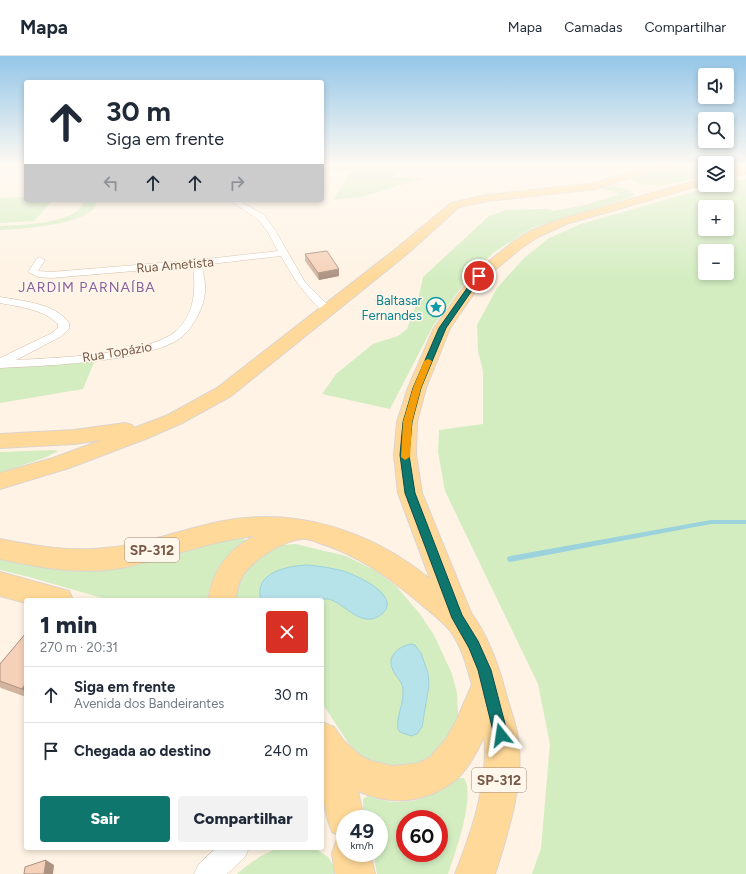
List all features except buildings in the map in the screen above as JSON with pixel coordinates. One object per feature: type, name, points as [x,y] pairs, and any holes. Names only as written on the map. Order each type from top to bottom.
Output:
[{"type":"main road","points":[[0,481],[61,463],[122,441],[175,419],[224,392],[402,251],[455,205],[463,203]]},
{"type":"main road","points":[[458,618],[410,493],[405,455],[407,422],[417,388],[442,328],[479,276],[516,244],[534,234],[601,203]]},
{"type":"main road","points":[[0,441],[103,434],[175,419]]},
{"type":"main road","name":"SP-312","points":[[0,549],[40,557],[59,559],[92,560],[119,558],[234,529],[258,526],[278,526],[329,536],[362,548],[398,569],[458,618],[474,645],[484,670],[501,735],[501,765],[496,804],[484,849],[475,874]]},
{"type":"main road","points":[[222,598],[222,592],[228,574],[237,561],[251,550],[264,543],[282,535],[303,530]]},
{"type":"main road","points":[[0,584],[52,598]]},
{"type":"main road","points":[[325,745],[354,772],[376,780],[393,784],[409,784],[425,780],[440,771],[452,759],[473,722],[488,685]]},
{"type":"main road","points":[[325,745],[343,810]]},
{"type":"main road","points":[[353,862],[355,874]]},
{"type":"street","points":[[238,203],[261,217],[271,230],[301,284],[327,310]]},
{"type":"street","name":"Rua Ametista","points":[[40,260],[33,272],[41,275],[51,275],[197,263],[284,253]]},
{"type":"street","name":"Rua Topázio","points":[[0,363],[124,353],[160,345],[170,341],[185,328],[200,295],[197,263]]},
{"type":"street","points":[[0,300],[50,312],[60,317],[64,323],[63,329],[56,335],[0,363]]},
{"type":"street","points":[[207,874],[234,850]]},
{"type":"green space","points":[[0,203],[50,203],[34,221],[0,223]]},
{"type":"green space","points":[[96,203],[94,208],[85,215],[71,220],[39,227],[0,230],[0,226],[32,224],[69,216],[77,211],[83,204]]},
{"type":"green space","points":[[591,203],[612,203],[532,228],[493,253],[469,277],[433,326],[390,409],[322,394],[336,374],[373,344],[398,336],[407,329],[418,300],[423,277],[489,216],[507,210],[549,209],[553,211]]},
{"type":"green space","points":[[654,203],[698,203],[698,236],[734,236],[734,203],[746,203],[746,874],[532,874],[541,848],[550,744],[538,684],[445,491],[438,452],[439,430],[483,424],[483,371],[478,351],[477,325],[497,288],[524,258],[549,238],[581,224]]},
{"type":"green space","points":[[95,360],[83,389],[0,403],[0,368]]},
{"type":"green space","points":[[58,451],[44,458],[0,473],[0,452]]},
{"type":"green space","points":[[236,537],[244,538],[246,542],[226,560],[215,574],[208,598],[102,598],[0,570],[0,557]]},
{"type":"green space","points":[[296,544],[346,556],[376,571],[397,587],[420,614],[434,635],[452,674],[457,693],[458,715],[451,738],[426,761],[409,768],[388,767],[363,757],[349,744],[324,706],[324,598],[233,598],[244,567],[279,545]]},
{"type":"green space","points":[[458,778],[464,778],[467,786],[468,798],[463,825],[448,874],[377,874],[375,862],[388,862],[388,810],[363,810],[363,799],[368,796],[393,802],[404,802],[426,797]]},
{"type":"green space","points":[[275,850],[317,850],[328,857],[339,874],[237,874],[257,859]]},
{"type":"water","points":[[307,565],[326,567],[349,573],[366,581],[382,593],[386,599],[387,606],[380,616],[373,619],[368,619],[356,616],[334,601],[324,598],[261,598],[260,590],[262,583],[267,577],[274,572],[291,567]]},
{"type":"water","points":[[411,644],[415,645],[421,653],[428,673],[429,685],[422,727],[417,734],[411,736],[400,732],[398,729],[403,689],[401,682],[393,671],[391,659],[399,649]]},
{"type":"waterway","points":[[510,559],[711,522],[746,522]]},
{"type":"slow traffic","points":[[405,457],[407,422],[417,388],[428,361]]},
{"type":"place","name":"Baltasar Fernandes","points":[[436,307]]},
{"type":"district","name":"JARDIM PARNAÍBA","points":[[87,287]]},
{"type":"route","points":[[479,276],[442,328],[417,388],[407,422],[405,455],[410,493],[458,618],[474,645],[484,670],[501,735]]}]
